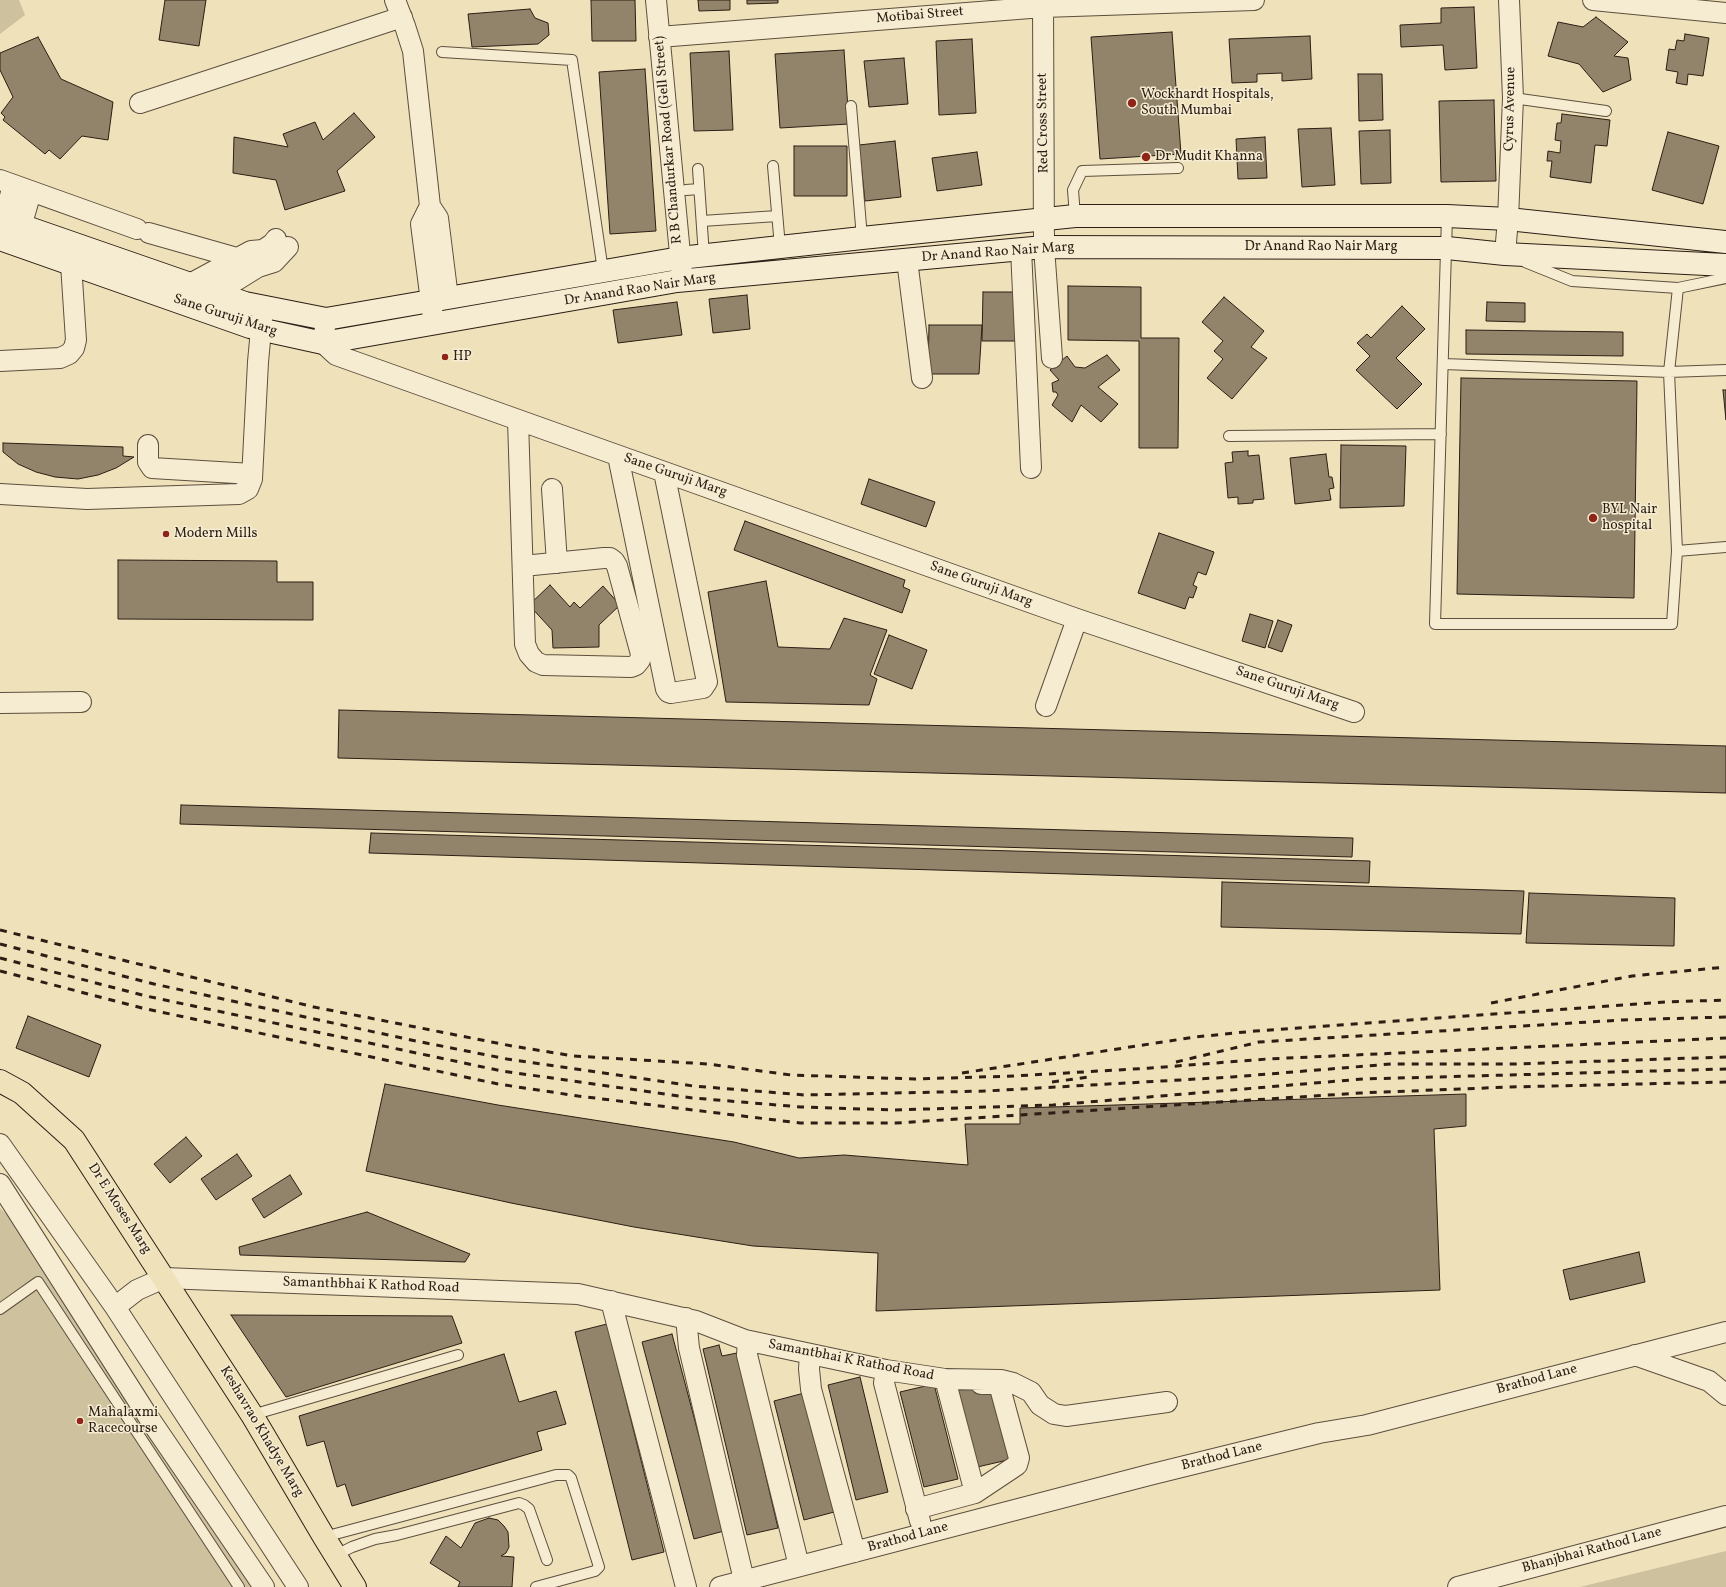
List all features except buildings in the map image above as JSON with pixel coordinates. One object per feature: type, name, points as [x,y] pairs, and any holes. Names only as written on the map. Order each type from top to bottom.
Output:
[{"type":"main road","name":"Dr Anand Rao Nair Marg","points":[[326,320],[680,258],[1074,216],[1447,216],[1508,219],[1726,242]]},
{"type":"main road","name":"Sane Guruji Marg","points":[[7,230],[71,264],[260,330],[323,343]]},
{"type":"main road","name":"Sane Guruji Marg","points":[[7,230],[190,284],[263,308],[326,320]]},
{"type":"main road","name":"Dr Anand Rao Nair Marg","points":[[323,343],[682,281],[1044,247],[1446,248],[1505,254],[1726,265]]},
{"type":"main road","name":"Dr E Moses Marg","points":[[0,1081],[22,1093],[74,1140],[164,1278]]},
{"type":"main road","name":"Keshavrao Khadye Marg","points":[[164,1278],[252,1414],[355,1587]]},
{"type":"street","name":"R B Chandurkar Road (Gell Street)","points":[[656,0],[682,281]]},
{"type":"street","name":"Motibai Street","points":[[659,37],[1043,3],[1254,0]]},
{"type":"street","name":"Cyrus Avenue","points":[[1505,254],[1508,219],[1513,98],[1509,0]]},
{"type":"street","points":[[1593,0],[1726,13]]},
{"type":"street","name":"Red Cross Street","points":[[1043,3],[1044,247],[1052,358]]},
{"type":"street","points":[[140,102],[399,8],[413,51],[430,206],[421,224],[439,299],[434,324]]},
{"type":"street","points":[[7,230],[15,186],[146,230],[237,258]]},
{"type":"street","points":[[190,284],[252,251],[263,250],[272,244],[282,244],[274,262],[258,267],[216,293]]},
{"type":"street","points":[[1021,249],[1031,468]]},
{"type":"street","points":[[907,260],[922,378]]},
{"type":"street","points":[[0,360],[60,358],[69,354],[74,348],[76,340],[71,264]]},
{"type":"street","points":[[0,494],[87,499],[239,494],[248,489],[252,474],[260,330],[263,308]]},
{"type":"street","points":[[323,343],[326,320]]},
{"type":"street","name":"Sane Guruji Marg","points":[[323,343],[336,356],[1077,619],[1354,712]]},
{"type":"street","points":[[518,420],[525,644],[529,654],[536,662],[544,665],[631,667],[636,665],[640,660],[641,654],[617,566],[614,561],[610,558],[604,558],[523,566]]},
{"type":"street","points":[[148,445],[148,462],[152,468],[252,474]]},
{"type":"street","points":[[618,456],[666,689],[671,693],[703,688],[707,682],[664,472]]},
{"type":"street","points":[[552,489],[557,563]]},
{"type":"street","points":[[1046,706],[1077,619]]},
{"type":"street","points":[[0,703],[81,702]]},
{"type":"street","points":[[0,1144],[115,1307],[298,1587]]},
{"type":"street","points":[[0,1184],[149,1418],[264,1587]]},
{"type":"street","points":[[115,1307],[136,1290],[164,1278]]},
{"type":"street","name":"Samanthbhai K Rathod Road","points":[[164,1278],[578,1294]]},
{"type":"street","name":"Samantbhai K Rathod Road","points":[[578,1294],[686,1318],[748,1340],[946,1383],[1001,1380],[1013,1383],[1031,1392],[1040,1405],[1054,1414],[1066,1416],[1167,1402]]},
{"type":"street","points":[[611,1301],[686,1587]]},
{"type":"street","points":[[686,1318],[689,1348],[744,1580]]},
{"type":"street","name":"Brathod Lane","points":[[720,1587],[1149,1475],[1319,1433],[1366,1425],[1634,1355],[1726,1336]]},
{"type":"street","points":[[748,1340],[747,1355],[799,1566]]},
{"type":"street","points":[[810,1354],[809,1369],[811,1390],[855,1552]]},
{"type":"street","points":[[1634,1355],[1708,1381],[1726,1395]]},
{"type":"street","points":[[886,1370],[884,1383],[924,1534]]},
{"type":"street","points":[[916,1508],[975,1493],[1017,1465],[1019,1458],[1000,1388],[995,1384],[946,1383],[975,1493]]},
{"type":"street","name":"Bhanjbhai Rathod Lane","points":[[1458,1587],[1726,1516]]},
{"type":"lane","points":[[442,52],[572,60],[603,271]]},
{"type":"lane","points":[[1513,98],[1606,111]]},
{"type":"lane","points":[[851,106],[862,238]]},
{"type":"lane","points":[[773,166],[780,247]]},
{"type":"lane","points":[[1074,216],[1073,190],[1082,171],[1178,168]]},
{"type":"lane","points":[[698,169],[704,256]]},
{"type":"lane","points":[[686,190],[700,189]]},
{"type":"lane","points":[[702,221],[777,216]]},
{"type":"lane","points":[[1447,216],[1435,624],[1672,624],[1677,551],[1669,372],[1678,288]]},
{"type":"lane","points":[[1505,254],[1572,280],[1678,288],[1726,278]]},
{"type":"lane","points":[[1443,364],[1669,372],[1726,370]]},
{"type":"lane","points":[[1229,436],[1441,434]]},
{"type":"lane","points":[[1677,551],[1726,547]]},
{"type":"lane","points":[[0,1309],[38,1282],[239,1587]]},
{"type":"lane","points":[[252,1414],[458,1355]]},
{"type":"lane","points":[[324,1537],[556,1475],[568,1475],[571,1478],[599,1566],[595,1571],[536,1587]]},
{"type":"lane","points":[[336,1555],[361,1544],[519,1504],[524,1505],[529,1509],[547,1560]]},
{"type":"lane","points":[[354,1528],[361,1544]]},
{"type":"shaded area","points":[[0,0],[19,0],[25,15],[0,34]]},
{"type":"shaded area","name":"Mahalaxmi Racecourse","points":[[0,1208],[47,1255],[272,1587],[0,1587]]},
{"type":"shaded area","points":[[1726,1551],[1726,1587],[1580,1587]]},
{"type":"railway","points":[[0,930],[314,1007],[512,1046],[574,1056],[708,1064],[791,1075],[915,1079],[1014,1076],[1151,1068],[1267,1059],[1726,1038]]},
{"type":"railway","points":[[0,944],[154,984],[411,1040],[507,1059],[693,1086],[805,1095],[986,1091],[1232,1077],[1391,1064],[1514,1064],[1726,1057]]},
{"type":"railway","points":[[0,958],[146,996],[502,1071],[693,1098],[801,1107],[895,1110],[1053,1105],[1363,1079],[1726,1069]]},
{"type":"railway","points":[[1491,1003],[1632,976],[1726,967]]},
{"type":"railway","points":[[0,971],[142,1008],[498,1084],[578,1096],[800,1123],[896,1123],[1360,1093],[1510,1087],[1726,1082]]},
{"type":"railway","points":[[962,1073],[1195,1037],[1255,1031],[1665,1002],[1726,1000]]},
{"type":"railway","points":[[1176,1062],[1259,1042],[1622,1020],[1726,1017]]},
{"type":"railway","points":[[1052,1082],[1089,1077]]},
{"type":"place","name":"Wockhardt Hospitals, South Mumbai","points":[[1132,103]]},
{"type":"place","name":"Dr Mudit Khanna","points":[[1146,157]]},
{"type":"place","name":"HP","points":[[445,357]]},
{"type":"place","name":"BYL Nair hospital","points":[[1593,518]]},
{"type":"place","name":"Modern Mills","points":[[166,534]]},
{"type":"place","name":"Mahalaxmi Racecourse","points":[[80,1421]]}]
